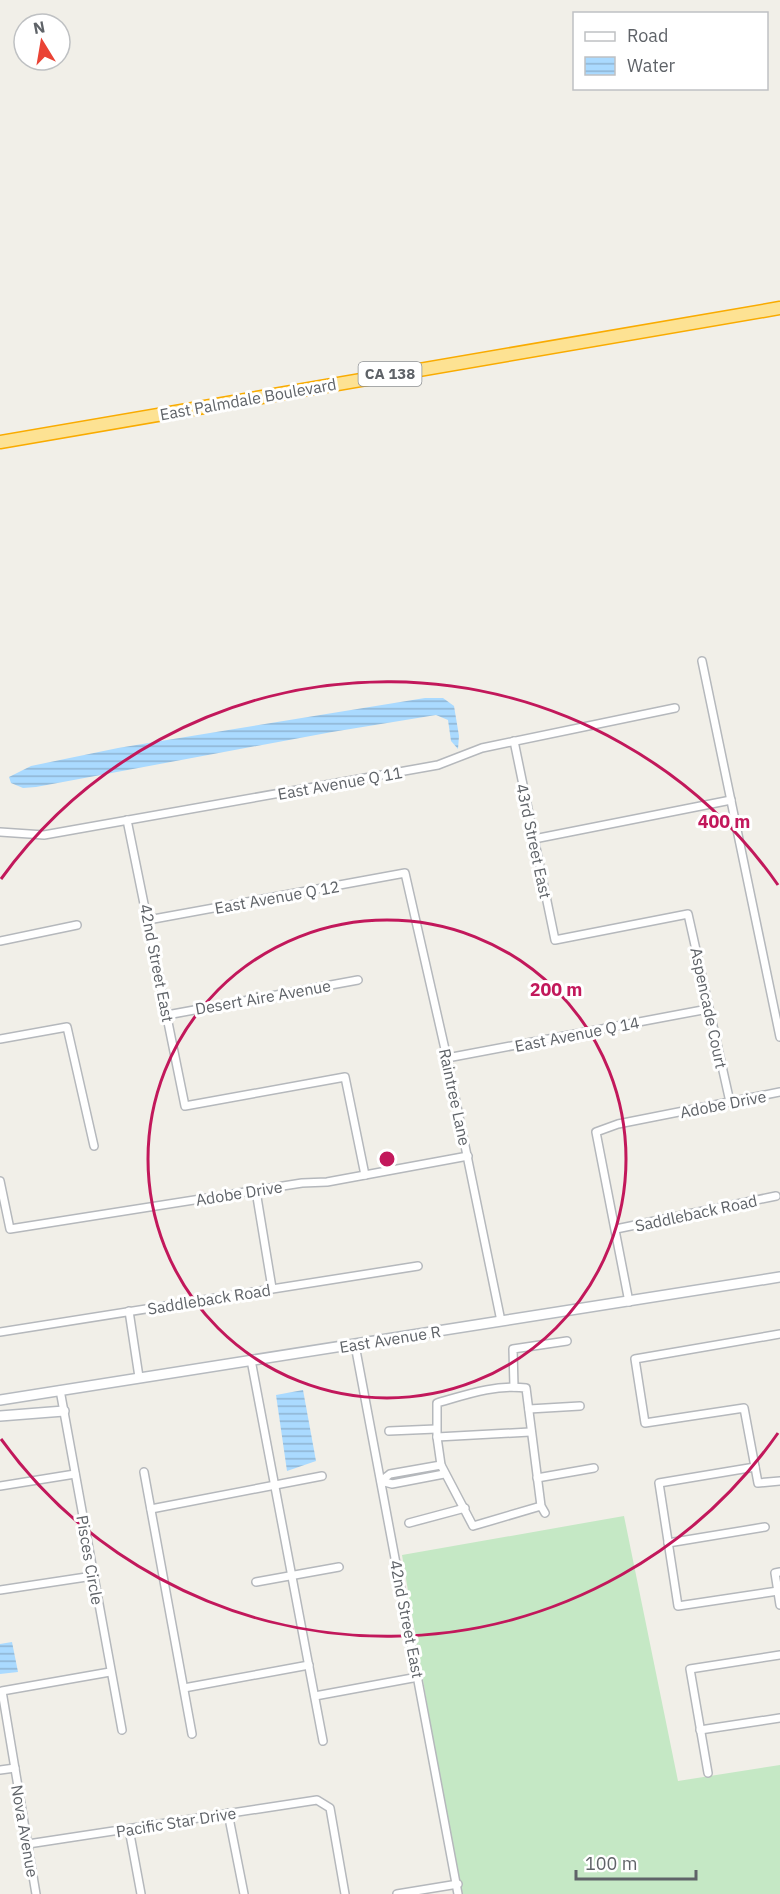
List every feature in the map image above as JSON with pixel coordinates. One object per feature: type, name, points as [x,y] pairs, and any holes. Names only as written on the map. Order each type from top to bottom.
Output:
[{"type":"highway","name":"East Palmdale Boulevard","points":[[0,442],[780,308]]},
{"type":"main road","name":"East Avenue R","points":[[0,1400],[780,1277]]},
{"type":"main road","points":[[0,1416],[64,1411]]},
{"type":"street","points":[[702,661],[780,1038]]},
{"type":"street","name":"East Avenue Q 11","points":[[0,832],[44,835],[438,765],[482,748],[675,708]]},
{"type":"street","name":"43rd Street East","points":[[514,741],[555,940],[688,914]]},
{"type":"street","points":[[534,839],[730,800]]},
{"type":"street","name":"42nd Street East","points":[[127,820],[185,1106],[345,1077],[365,1175]]},
{"type":"street","name":"East Avenue Q 12","points":[[148,920],[405,873]]},
{"type":"street","name":"Raintree Lane","points":[[405,873],[447,1058],[501,1321]]},
{"type":"street","name":"Aspencade Court","points":[[688,914],[730,1102]]},
{"type":"street","points":[[0,941],[77,925]]},
{"type":"street","name":"Desert Aire Avenue","points":[[167,1015],[358,980]]},
{"type":"street","name":"East Avenue Q 14","points":[[447,1058],[708,1009]]},
{"type":"street","points":[[0,1039],[67,1027],[94,1146]]},
{"type":"street","name":"Adobe Drive","points":[[616,1229],[596,1132],[618,1124],[780,1092]]},
{"type":"street","name":"Adobe Drive","points":[[0,1181],[10,1229],[365,1175],[468,1156]]},
{"type":"street","points":[[256,1191],[272,1288]]},
{"type":"street","name":"Saddleback Road","points":[[616,1229],[776,1196]]},
{"type":"street","points":[[616,1229],[629,1302]]},
{"type":"street","name":"Saddleback Road","points":[[0,1332],[418,1266]]},
{"type":"street","points":[[129,1311],[139,1377]]},
{"type":"street","points":[[780,1334],[635,1359],[645,1423],[744,1408],[758,1483],[780,1481]]},
{"type":"street","points":[[514,1387],[513,1348],[567,1341]]},
{"type":"street","name":"42nd Street East","points":[[355,1345],[458,1884],[458,1894]]},
{"type":"street","points":[[251,1360],[323,1741]]},
{"type":"street","points":[[514,1387],[526,1389],[530,1409],[530,1432],[543,1510],[473,1527],[441,1465],[436,1433],[436,1403],[474,1392],[514,1387]]},
{"type":"street","name":"Pisces Circle","points":[[60,1390],[122,1730]]},
{"type":"street","points":[[530,1409],[580,1406]]},
{"type":"street","points":[[389,1431],[530,1432]]},
{"type":"street","points":[[381,1481],[390,1474],[441,1465]]},
{"type":"street","points":[[755,1467],[659,1483],[678,1606],[778,1591]]},
{"type":"street","points":[[537,1478],[594,1468]]},
{"type":"street","points":[[144,1472],[192,1734]]},
{"type":"street","points":[[0,1486],[75,1474]]},
{"type":"street","points":[[381,1481],[392,1484],[444,1474]]},
{"type":"street","points":[[151,1509],[322,1476]]},
{"type":"street","points":[[409,1523],[465,1508]]},
{"type":"street","points":[[668,1543],[765,1527]]},
{"type":"street","points":[[256,1582],[339,1567]]},
{"type":"street","points":[[780,1572],[775,1573],[780,1605]]},
{"type":"street","points":[[0,1590],[93,1576]]},
{"type":"street","points":[[708,1773],[690,1670],[780,1655]]},
{"type":"street","points":[[184,1688],[309,1665]]},
{"type":"street","name":"Nova Avenue","points":[[36,1894],[2,1691],[110,1672]]},
{"type":"street","points":[[315,1696],[418,1677]]},
{"type":"street","points":[[700,1730],[780,1718]]},
{"type":"street","points":[[0,1770],[15,1768]]},
{"type":"street","name":"Pacific Star Drive","points":[[27,1845],[317,1800],[324,1802],[330,1808],[345,1894]]},
{"type":"street","points":[[228,1813],[244,1894]]},
{"type":"street","points":[[129,1829],[141,1894]]},
{"type":"street","points":[[397,1894],[458,1884]]},
{"type":"green space","points":[[624,1516],[678,1781],[780,1765],[780,1894],[459,1894],[402,1555]]},
{"type":"water","points":[[425,698],[443,698],[454,706],[459,736],[458,749],[451,741],[448,720],[436,715],[36,787],[23,788],[11,783],[9,777],[31,766],[118,748]]},
{"type":"water","points":[[303,1390],[316,1461],[287,1471],[276,1395]]},
{"type":"water","points":[[12,1642],[18,1672],[0,1674],[0,1644]]}]
